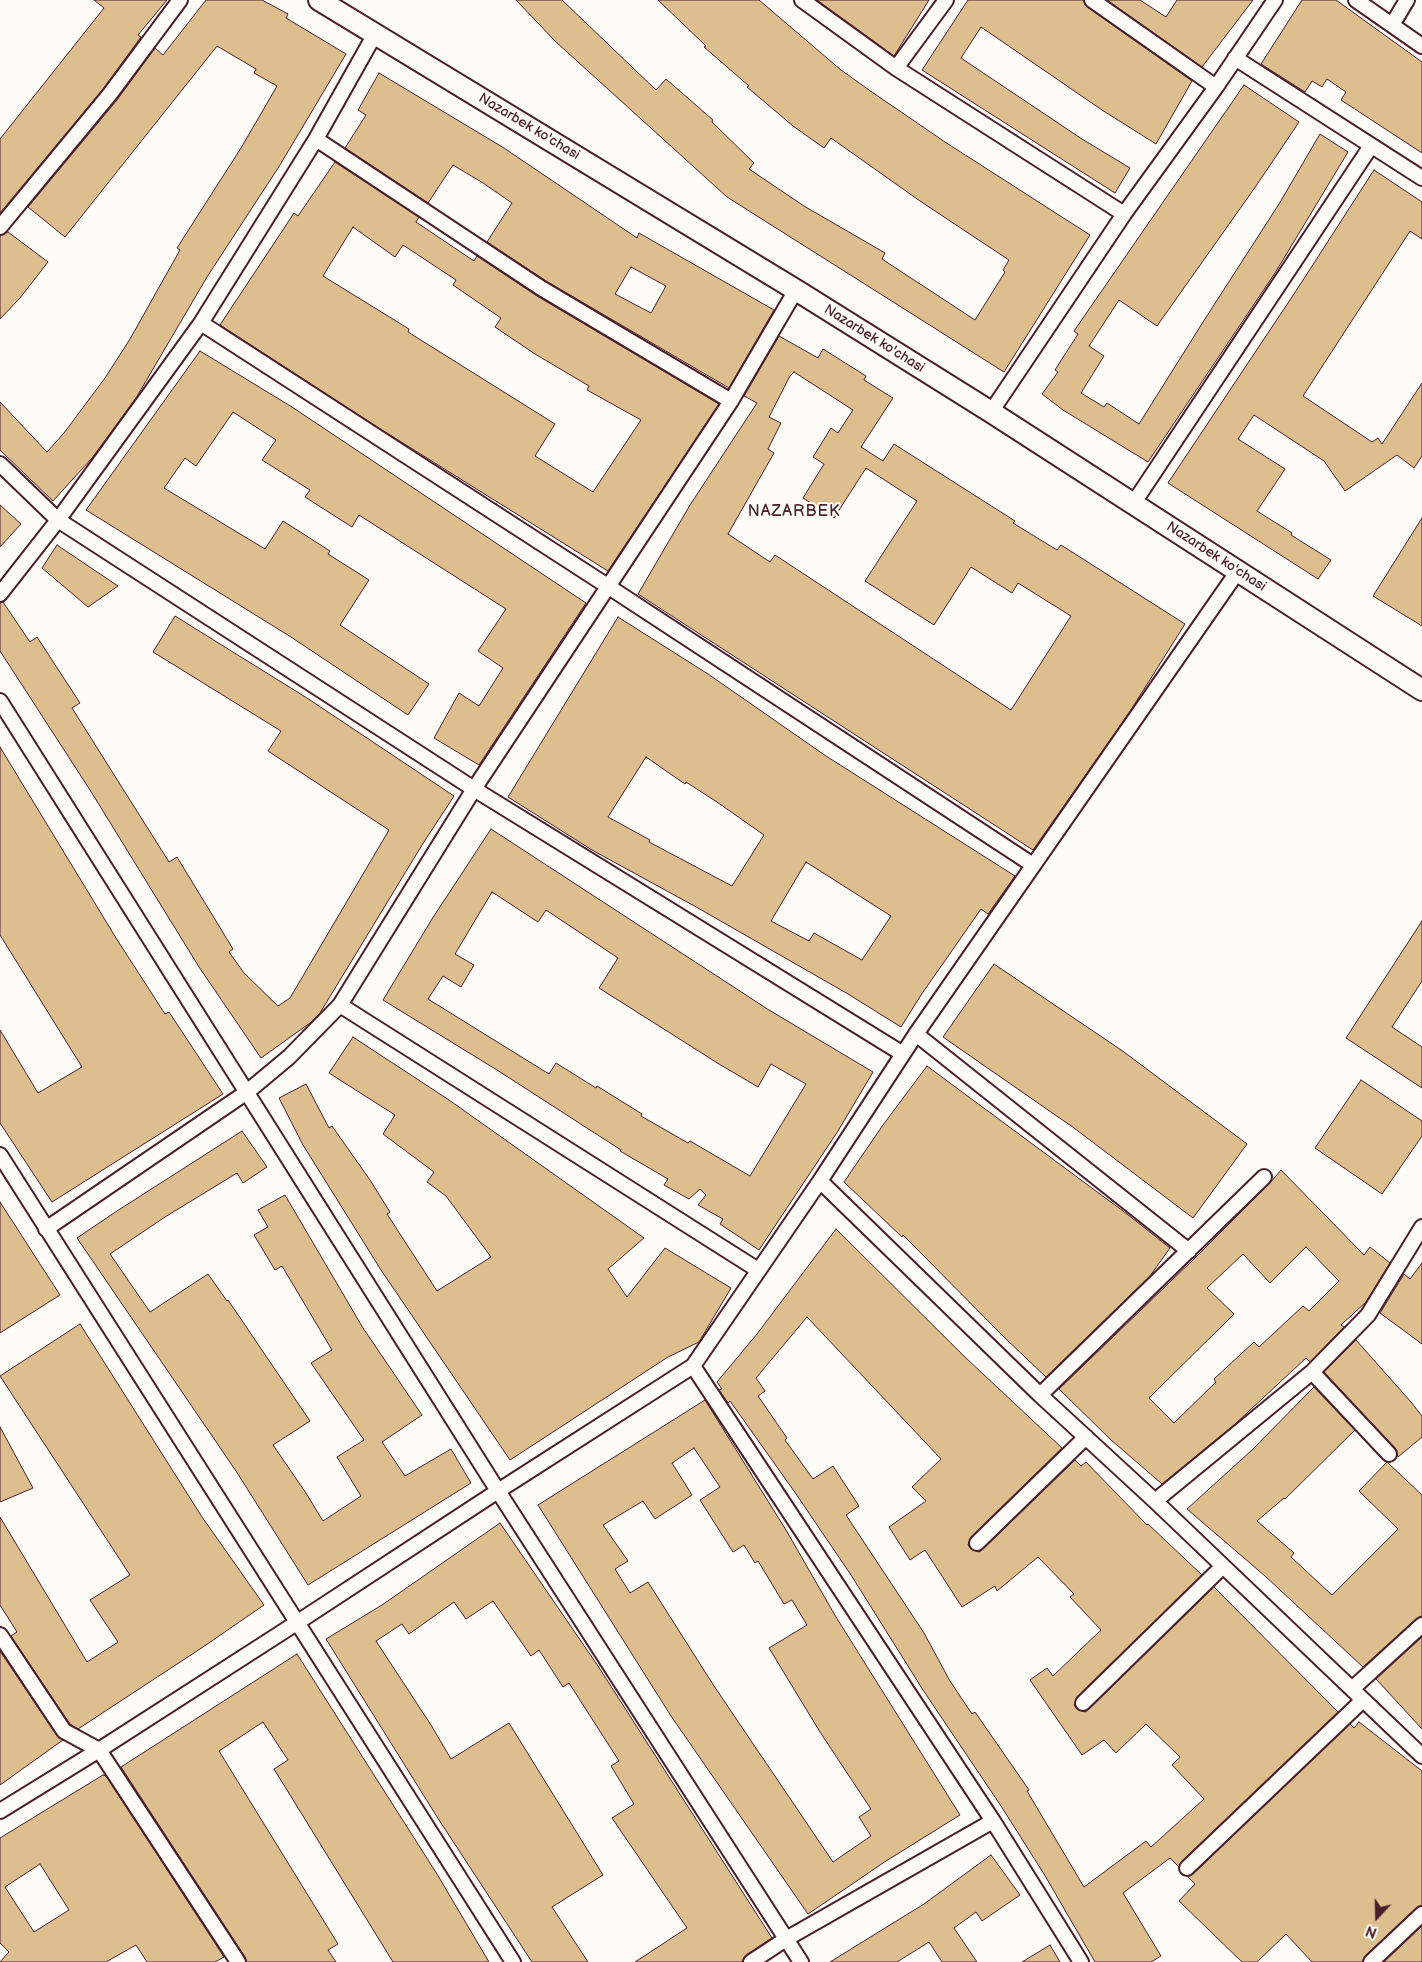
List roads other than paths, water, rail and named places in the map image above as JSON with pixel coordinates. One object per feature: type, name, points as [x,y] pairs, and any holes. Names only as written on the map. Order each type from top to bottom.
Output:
[{"type":"main road","name":"Nazarbek ko'chasi","points":[[319,0],[340,5],[375,34],[796,290],[991,412],[1422,690]]},
{"type":"street","points":[[0,226],[110,94],[180,0]]},
{"type":"street","points":[[802,0],[896,68],[1124,214]]},
{"type":"street","points":[[896,68],[946,0]]},
{"type":"street","points":[[1092,0],[1216,87]]},
{"type":"street","points":[[991,412],[1124,214],[1216,87],[1275,0]]},
{"type":"street","points":[[1356,0],[1422,46]]},
{"type":"street","points":[[1392,25],[1407,0]]},
{"type":"street","points":[[0,594],[58,520],[201,322],[316,139],[375,34]]},
{"type":"street","points":[[1235,58],[1422,178]]},
{"type":"street","points":[[316,139],[541,288],[731,401]]},
{"type":"street","points":[[1133,504],[1371,146]]},
{"type":"street","points":[[46,1229],[247,1092],[289,1057],[340,1005],[474,790],[731,401],[796,290]]},
{"type":"street","points":[[201,322],[1034,865]]},
{"type":"street","points":[[0,464],[58,520],[474,790],[903,1054]]},
{"type":"street","points":[[0,1811],[99,1750],[693,1366],[820,1181],[916,1034],[1238,571]]},
{"type":"street","points":[[0,701],[498,1491],[801,1962]]},
{"type":"street","points":[[340,1005],[758,1270]]},
{"type":"street","points":[[916,1034],[1189,1251]]},
{"type":"street","points":[[0,1155],[513,1962]]},
{"type":"street","points":[[1040,1395],[1264,1177]]},
{"type":"street","points":[[820,1181],[1040,1395],[1422,1756]]},
{"type":"street","points":[[1155,1502],[1312,1372],[1368,1315],[1422,1228]]},
{"type":"street","points":[[693,1366],[993,1821],[1081,1962]]},
{"type":"street","points":[[1312,1372],[1389,1454]]},
{"type":"street","points":[[977,1543],[1086,1438]]},
{"type":"street","points":[[1083,1703],[1223,1566]]},
{"type":"street","points":[[1352,1689],[1422,1624]]},
{"type":"street","points":[[0,1635],[64,1731],[99,1750],[238,1962]]},
{"type":"street","points":[[1187,1868],[1363,1700]]},
{"type":"street","points":[[751,1962],[786,1939],[993,1821]]},
{"type":"street","points":[[1371,1962],[1422,1914]]},
{"type":"district","name":"NAZARBEK","points":[[794,512]]}]
